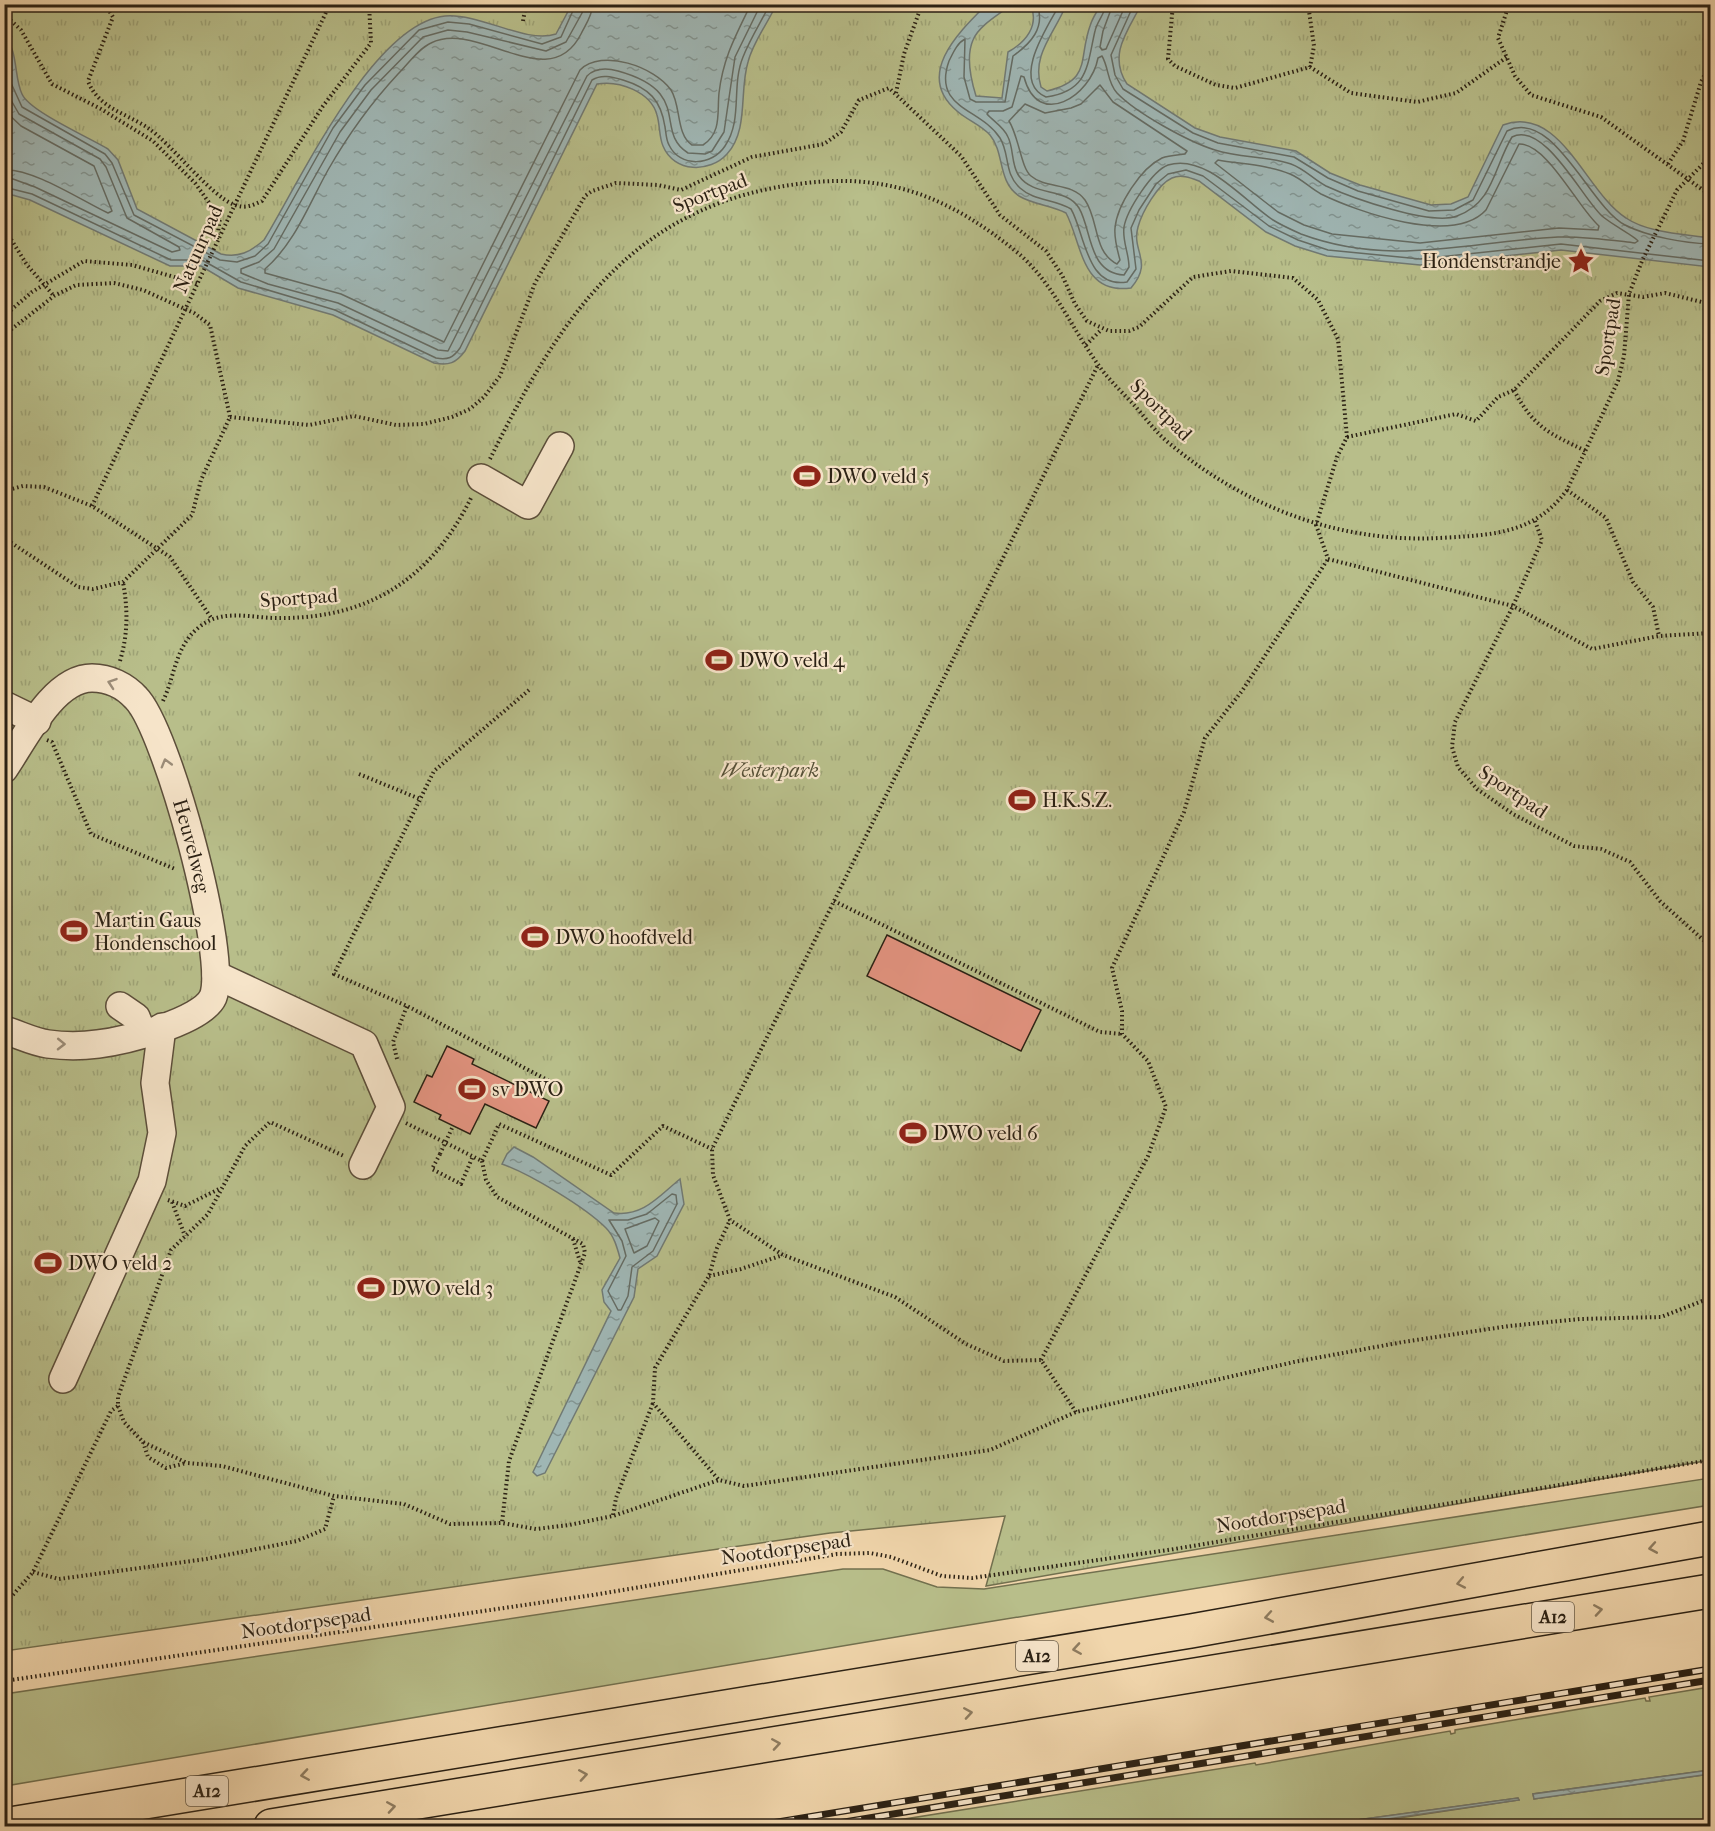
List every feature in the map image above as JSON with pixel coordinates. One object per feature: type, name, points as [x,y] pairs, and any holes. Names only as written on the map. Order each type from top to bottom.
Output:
[{"type":"highway","name":"A12","points":[[4,1825],[1191,1630],[1710,1538]]},
{"type":"highway","name":"A12","points":[[271,1827],[1710,1591]]},
{"type":"street","points":[[481,478],[528,505],[560,446]]},
{"type":"street","points":[[4,769],[60,689],[91,678],[113,681]]},
{"type":"street","name":"Heuvelweg","points":[[4,1030],[46,1044],[97,1044],[153,1031],[201,1012],[213,998],[216,975],[201,869],[153,722],[137,698],[113,681]]},
{"type":"street","points":[[4,705],[34,726]]},
{"type":"street","points":[[216,975],[364,1044],[391,1107],[363,1165]]},
{"type":"street","points":[[63,1379],[152,1180],[162,1132],[155,1083],[153,1031],[120,1006]]},
{"type":"path","points":[[105,4],[113,17],[88,81],[93,95],[150,129],[209,186],[235,205],[248,207],[262,201],[323,106],[371,43],[369,4]]},
{"type":"path","name":"Natuurpad","points":[[92,506],[188,309],[330,4]]},
{"type":"path","points":[[523,21],[526,4]]},
{"type":"path","points":[[896,93],[904,54],[922,4]]},
{"type":"path","points":[[1173,4],[1168,59],[1174,66],[1216,86],[1235,88],[1310,67],[1352,93],[1417,102],[1456,93],[1507,57]]},
{"type":"path","points":[[1308,4],[1314,46],[1310,67]]},
{"type":"path","points":[[1509,4],[1498,39],[1515,76],[1531,95],[1601,117],[1710,195]]},
{"type":"path","points":[[4,14],[21,30],[52,84],[101,109],[153,141],[195,183],[220,218],[216,245]]},
{"type":"path","points":[[1668,164],[1683,141],[1701,82],[1710,64]]},
{"type":"path","points":[[230,417],[309,425],[354,417],[396,425],[424,424],[452,417],[470,409],[484,397],[500,376],[535,283],[562,238],[572,214],[592,191],[616,183],[658,185],[681,190],[752,158],[824,144],[841,132],[859,99],[889,88],[961,156],[1000,215],[1046,251],[1062,275],[1075,304],[1087,321],[1101,330],[1120,331],[1139,327],[1193,277],[1231,271],[1293,278],[1318,300],[1338,339],[1347,437],[1337,457],[1316,525],[1328,560]]},
{"type":"path","name":"Sportpad","points":[[212,619],[222,615],[281,618],[324,616],[356,608],[382,597],[410,578],[433,556],[461,519],[554,342],[608,276],[655,234],[687,216],[747,192],[836,180],[908,189],[945,204],[990,231],[1022,257],[1045,283],[1098,365],[1167,442],[1227,486],[1288,515],[1316,525],[1407,539],[1491,535],[1536,521],[1555,506],[1567,490],[1618,381],[1624,356],[1629,294],[1642,261],[1677,190],[1710,157]]},
{"type":"path","points":[[4,228],[27,265],[46,284],[54,296]]},
{"type":"path","points":[[4,316],[32,292],[84,261],[132,266],[199,284]]},
{"type":"path","points":[[4,335],[54,296],[76,285],[114,283],[143,290],[188,309],[210,325],[230,417],[201,480],[192,515],[123,582],[93,589],[78,587],[4,538]]},
{"type":"path","points":[[1347,437],[1456,414],[1476,421],[1498,398],[1514,390],[1600,302],[1617,293],[1643,297],[1665,293],[1680,294],[1710,304]]},
{"type":"path","points":[[1086,345],[1101,330]]},
{"type":"path","points":[[1041,1360],[1004,1361],[966,1344],[895,1297],[783,1255],[730,1220],[713,1174],[712,1149],[1098,365]]},
{"type":"path","points":[[1514,390],[1526,412],[1545,432],[1586,451]]},
{"type":"path","points":[[4,491],[23,486],[44,486],[92,506],[171,557],[212,619],[199,627],[181,647],[165,696],[153,722]]},
{"type":"path","points":[[1567,490],[1606,518],[1633,582],[1653,607],[1659,636]]},
{"type":"path","name":"Sportpad","points":[[1536,521],[1542,540],[1513,606],[1455,722],[1452,747],[1458,768],[1477,789],[1513,814],[1574,846],[1601,849],[1630,862],[1660,901],[1710,946]]},
{"type":"path","points":[[1328,560],[1513,606],[1592,649],[1659,636],[1710,633]]},
{"type":"path","points":[[1122,1034],[1122,1011],[1112,968],[1184,812],[1205,738],[1242,691],[1328,560]]},
{"type":"path","points":[[113,681],[125,644],[128,610],[123,582]]},
{"type":"path","points":[[529,690],[434,771],[334,974],[408,1006],[553,1083]]},
{"type":"path","points":[[34,726],[52,742],[91,834],[202,880]]},
{"type":"path","points":[[359,774],[420,799]]},
{"type":"path","points":[[834,901],[1100,1032],[1122,1034],[1149,1061],[1166,1107],[1148,1156],[1041,1360]]},
{"type":"path","points":[[398,1065],[393,1042],[408,1006]]},
{"type":"path","points":[[388,1114],[482,1161]]},
{"type":"path","points":[[363,1165],[270,1122],[245,1146],[208,1214],[171,1250],[118,1397],[118,1406],[124,1422],[143,1443],[148,1457],[166,1468],[187,1463],[222,1466],[334,1496],[404,1504],[450,1524],[502,1523],[536,1529],[613,1516],[719,1480],[744,1486],[990,1450],[1076,1412],[1294,1362],[1403,1341],[1580,1319],[1661,1317],[1710,1298]]},
{"type":"path","points":[[502,1523],[509,1461],[583,1263],[583,1244],[497,1197],[486,1180],[482,1161],[500,1124],[611,1175],[663,1126],[712,1149]]},
{"type":"path","points":[[453,1126],[432,1169],[461,1184],[472,1156]]},
{"type":"path","points":[[160,1197],[185,1206],[222,1188]]},
{"type":"path","points":[[172,1201],[185,1236]]},
{"type":"path","points":[[613,1516],[616,1498],[653,1403],[655,1368],[710,1276],[717,1248],[730,1220]]},
{"type":"path","points":[[573,1238],[581,1265]]},
{"type":"path","points":[[710,1276],[741,1269],[783,1255]]},
{"type":"path","points":[[1041,1360],[1076,1412]]},
{"type":"path","points":[[653,1403],[719,1480]]},
{"type":"path","points":[[4,1605],[33,1572],[111,1411],[118,1406]]},
{"type":"path","points":[[143,1443],[187,1463]]},
{"type":"path","name":"Nootdorpsepad","points":[[4,1681],[581,1597],[837,1554],[870,1553],[891,1557],[942,1576],[972,1578],[1168,1550],[1710,1460]]},
{"type":"path","points":[[33,1572],[59,1579],[206,1559],[297,1541],[325,1529],[334,1496]]},
{"type":"green space","name":"Westerpark","points":[[4,5],[1710,5],[1710,1460],[986,1586],[1005,1516],[830,1533],[5,1651]]},
{"type":"green space","points":[[1710,1478],[1710,1505],[932,1631],[5,1786],[5,1694],[843,1569],[883,1569],[937,1587],[984,1589]]},
{"type":"green space","points":[[1710,1687],[1710,1770],[1533,1794],[1534,1799],[1710,1774],[1710,1826],[1361,1826],[1359,1824],[1519,1800],[1518,1798],[1313,1826],[886,1826],[886,1822],[1255,1763],[1256,1765],[1450,1731],[1451,1734],[1455,1733],[1455,1730],[1645,1698],[1646,1701],[1650,1701],[1649,1697]]},
{"type":"green space","points":[[881,1823],[882,1826],[858,1826]]},
{"type":"water","points":[[572,4],[776,5],[753,47],[748,62],[741,122],[734,144],[727,154],[711,165],[693,167],[675,161],[663,146],[657,115],[648,100],[633,89],[624,86],[597,84],[465,351],[452,363],[434,363],[333,315],[238,288],[201,266],[170,266],[30,200],[5,193],[5,38],[12,49],[22,94],[27,101],[48,116],[108,149],[118,160],[137,209],[221,254],[233,255],[249,251],[264,240],[318,146],[365,75],[391,46],[418,25],[445,16],[459,16],[517,32],[544,36],[556,34]]},
{"type":"water","points":[[986,5],[1011,5],[985,25],[973,40],[970,61],[976,96],[1002,98],[1008,52],[1029,33],[1033,20],[1031,5],[1066,5],[1046,44],[1039,65],[1041,87],[1047,91],[1071,81],[1077,75],[1091,23],[1101,5],[1141,5],[1125,34],[1119,53],[1122,73],[1127,84],[1195,128],[1220,137],[1296,151],[1330,173],[1360,185],[1431,205],[1451,204],[1468,197],[1503,125],[1523,122],[1541,127],[1557,138],[1611,206],[1626,218],[1655,230],[1710,238],[1710,267],[1561,250],[1420,265],[1327,256],[1295,246],[1266,232],[1199,181],[1179,176],[1161,186],[1151,199],[1140,221],[1137,243],[1141,271],[1138,279],[1131,288],[1115,288],[1102,283],[1093,275],[1080,252],[1066,213],[1025,199],[1012,190],[1004,175],[995,142],[990,135],[957,111],[945,97],[940,83],[940,69],[945,55],[964,28]]},
{"type":"water","points":[[514,1147],[533,1157],[614,1213],[634,1212],[650,1204],[680,1179],[684,1204],[657,1256],[638,1269],[634,1297],[545,1473],[537,1476],[533,1472],[611,1311],[604,1302],[602,1290],[620,1258],[611,1235],[597,1220],[557,1192],[502,1164]]},
{"type":"water","points":[[1710,1770],[1710,1774],[1534,1799],[1533,1794]]},
{"type":"water","points":[[1518,1798],[1519,1800],[1339,1826],[1313,1826]]},
{"type":"building","points":[[887,935],[1041,1010],[1021,1051],[867,976]]},
{"type":"building","name":"sv DWO","points":[[447,1046],[474,1059],[472,1064],[549,1101],[536,1128],[485,1104],[470,1134],[439,1119],[441,1115],[414,1102],[427,1075],[432,1077]]},
{"type":"railway","points":[[753,1826],[1710,1669]]},
{"type":"railway","points":[[820,1826],[1710,1680]]},
{"type":"place","name":"Hondenstrandje","points":[[1581,261]]},
{"type":"place","name":"DWO veld 5","points":[[807,476]]},
{"type":"place","name":"DWO veld 4","points":[[719,660]]},
{"type":"place","name":"H.K.S.Z.","points":[[1022,800]]},
{"type":"place","name":"Martin Gaus Hondenschool","points":[[74,931]]},
{"type":"place","name":"DWO hoofdveld","points":[[535,937]]},
{"type":"place","name":"sv DWO","points":[[472,1089]]},
{"type":"place","name":"DWO veld 6","points":[[913,1133]]},
{"type":"place","name":"DWO veld 2","points":[[48,1263]]},
{"type":"place","name":"DWO veld 3","points":[[371,1288]]}]
